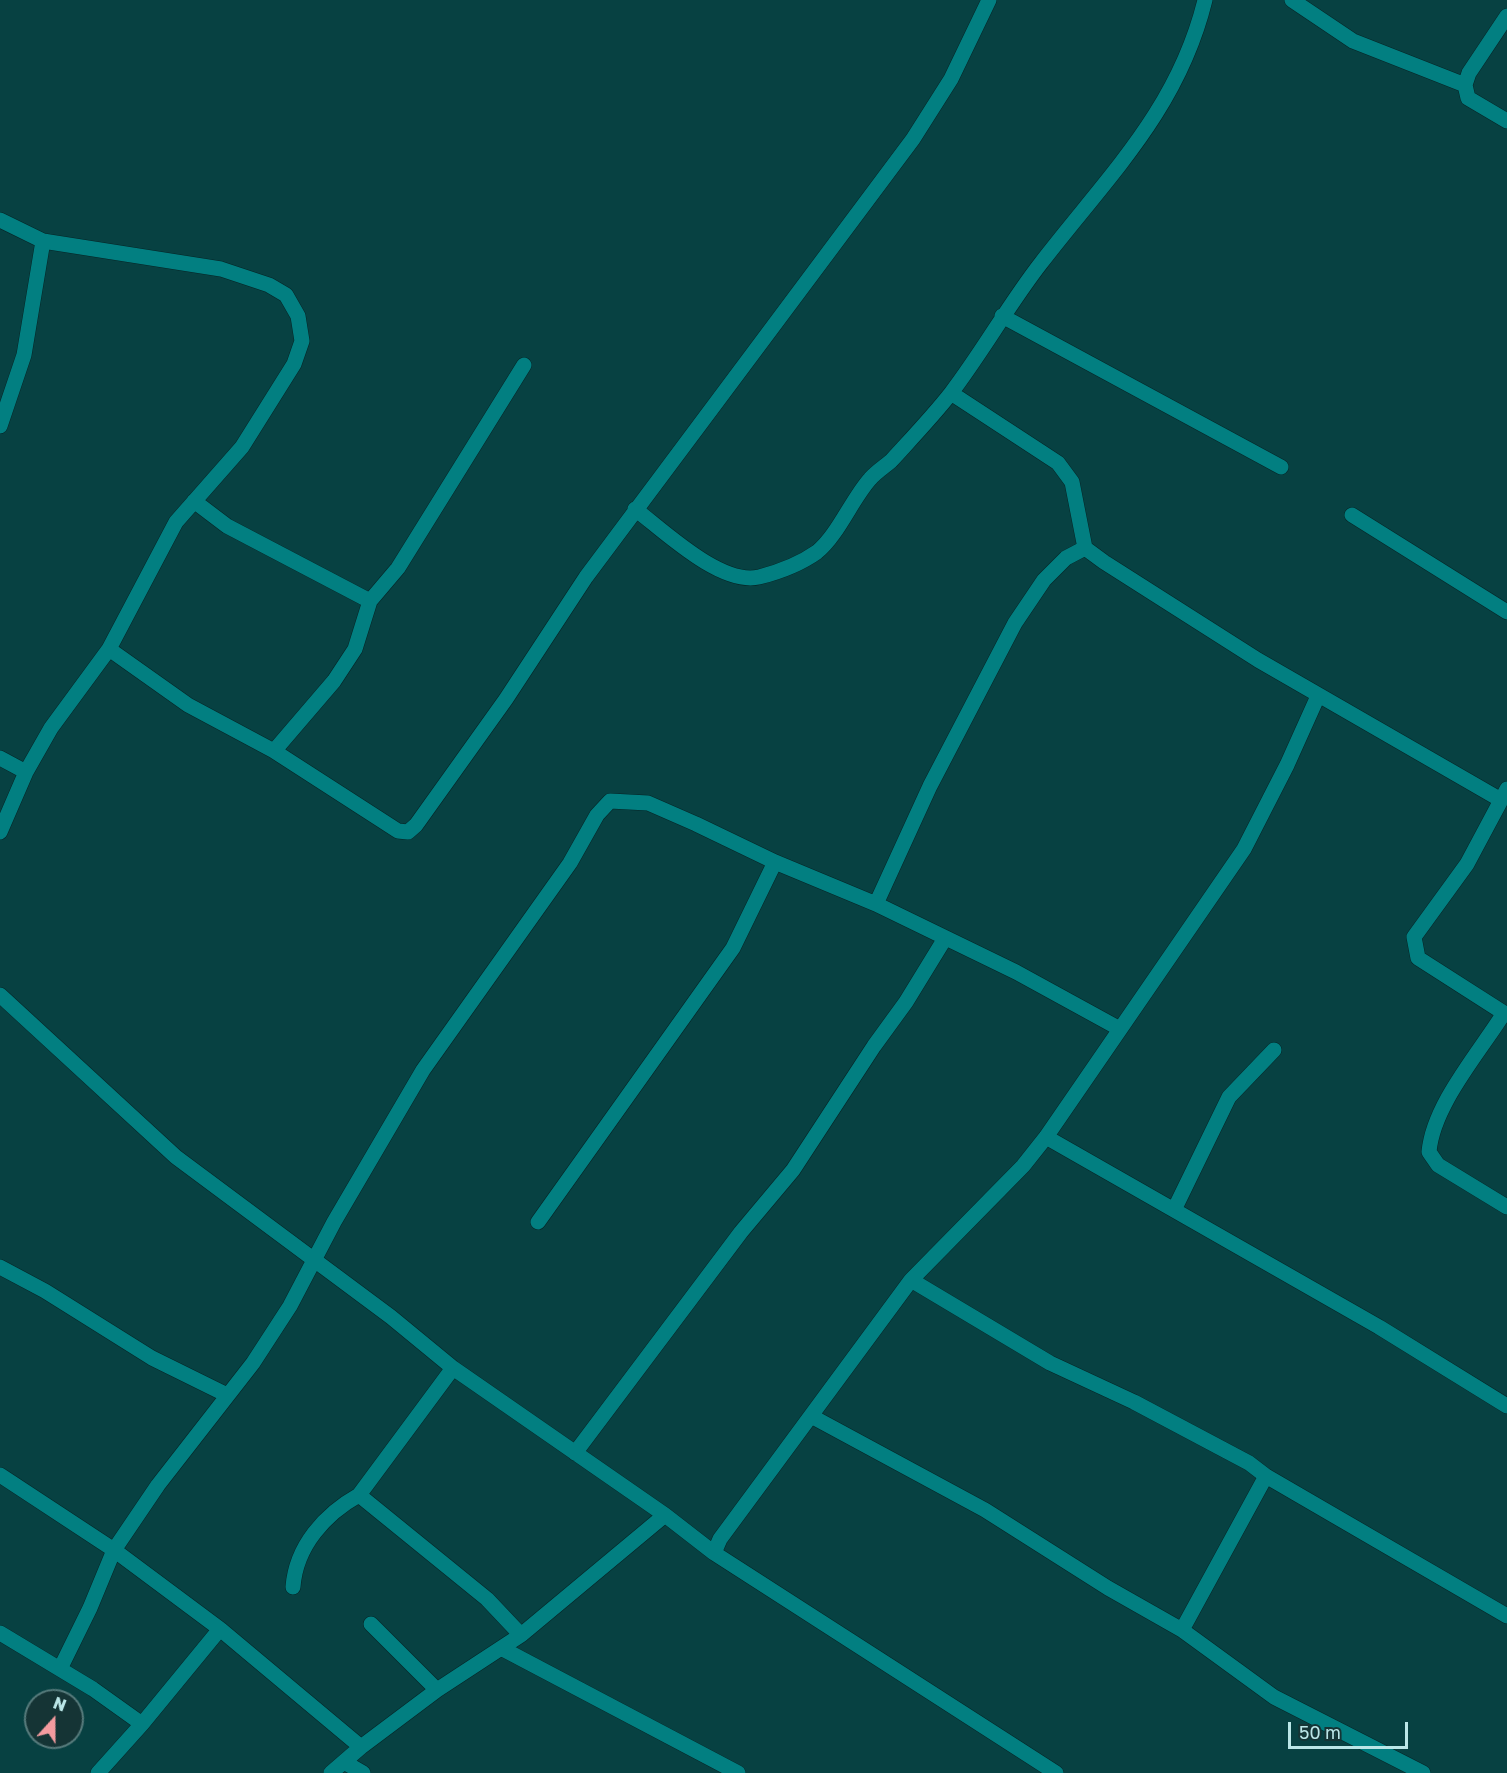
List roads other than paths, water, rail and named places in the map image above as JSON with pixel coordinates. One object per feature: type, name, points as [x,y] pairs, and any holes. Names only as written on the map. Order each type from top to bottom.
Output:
[{"type":"street","points":[[109,649],[188,705],[274,751],[398,831],[408,832],[506,699],[586,577],[635,509],[913,139],[951,79],[989,0]]},
{"type":"street","points":[[635,509],[696,556],[727,574],[756,578],[792,567],[818,551],[870,478],[890,462],[951,393],[1002,316],[1133,151],[1156,116],[1197,31],[1205,0]]},
{"type":"street","points":[[1292,0],[1353,41],[1465,85]]},
{"type":"street","points":[[1507,16],[1469,73],[1465,85],[1468,98],[1507,121]]},
{"type":"street","points":[[0,220],[43,241],[221,269],[269,285],[286,295],[298,315],[302,341],[294,364],[242,447],[176,522],[109,649],[51,728],[26,772],[0,832]]},
{"type":"street","points":[[0,426],[24,355],[43,241]]},
{"type":"street","points":[[1002,316],[1281,467]]},
{"type":"street","points":[[274,751],[345,665],[355,649],[370,601],[398,568],[524,365]]},
{"type":"street","points":[[951,393],[1058,463],[1072,482],[1085,548],[1318,696],[1504,795],[1467,864],[1414,937],[1418,958],[1505,1014],[1445,1104],[1430,1140],[1429,1152],[1438,1165],[1507,1207]]},
{"type":"street","points":[[195,501],[227,526],[370,601]]},
{"type":"street","points":[[1352,515],[1507,612]]},
{"type":"street","points":[[876,904],[939,767],[1015,623],[1044,580],[1066,558],[1085,548]]},
{"type":"street","points":[[714,1553],[720,1539],[911,1280],[1023,1166],[1046,1137],[1244,849],[1287,765],[1318,696]]},
{"type":"street","points":[[0,758],[26,772]]},
{"type":"street","points":[[60,1669],[90,1608],[114,1550],[158,1485],[253,1363],[315,1262],[334,1222],[423,1070],[570,863],[597,816],[610,801],[648,803],[774,862],[876,904],[1016,972],[1120,1029]]},
{"type":"street","points":[[538,1222],[728,956],[774,862]]},
{"type":"street","points":[[575,1453],[741,1232],[793,1170],[874,1046],[906,1002],[944,939]]},
{"type":"street","points":[[0,995],[176,1157],[391,1317],[453,1368],[664,1515],[714,1553],[1056,1773]]},
{"type":"street","points":[[1174,1210],[1229,1097],[1274,1050]]},
{"type":"street","points":[[1046,1137],[1380,1327],[1507,1406]]},
{"type":"street","points":[[0,1267],[45,1291],[152,1358],[227,1395]]},
{"type":"street","points":[[911,1280],[1050,1363],[1249,1463],[1266,1476],[1329,1510],[1507,1616]]},
{"type":"street","points":[[293,1587],[294,1570],[314,1532],[338,1507],[359,1495],[453,1368]]},
{"type":"street","points":[[811,1416],[985,1510],[1108,1588],[1182,1630],[1274,1696],[1423,1773]]},
{"type":"street","points":[[0,1475],[114,1550],[219,1629],[361,1747]]},
{"type":"street","points":[[1182,1630],[1266,1476]]},
{"type":"street","points":[[359,1495],[479,1592],[521,1635]]},
{"type":"street","points":[[331,1773],[361,1747],[437,1690],[521,1635],[664,1515]]},
{"type":"street","points":[[371,1624],[437,1690]]},
{"type":"street","points":[[98,1773],[142,1724],[219,1629]]},
{"type":"street","points":[[0,1633],[60,1669],[142,1724]]},
{"type":"street","points":[[501,1648],[738,1773]]},
{"type":"street","points":[[344,1762],[363,1773]]}]
